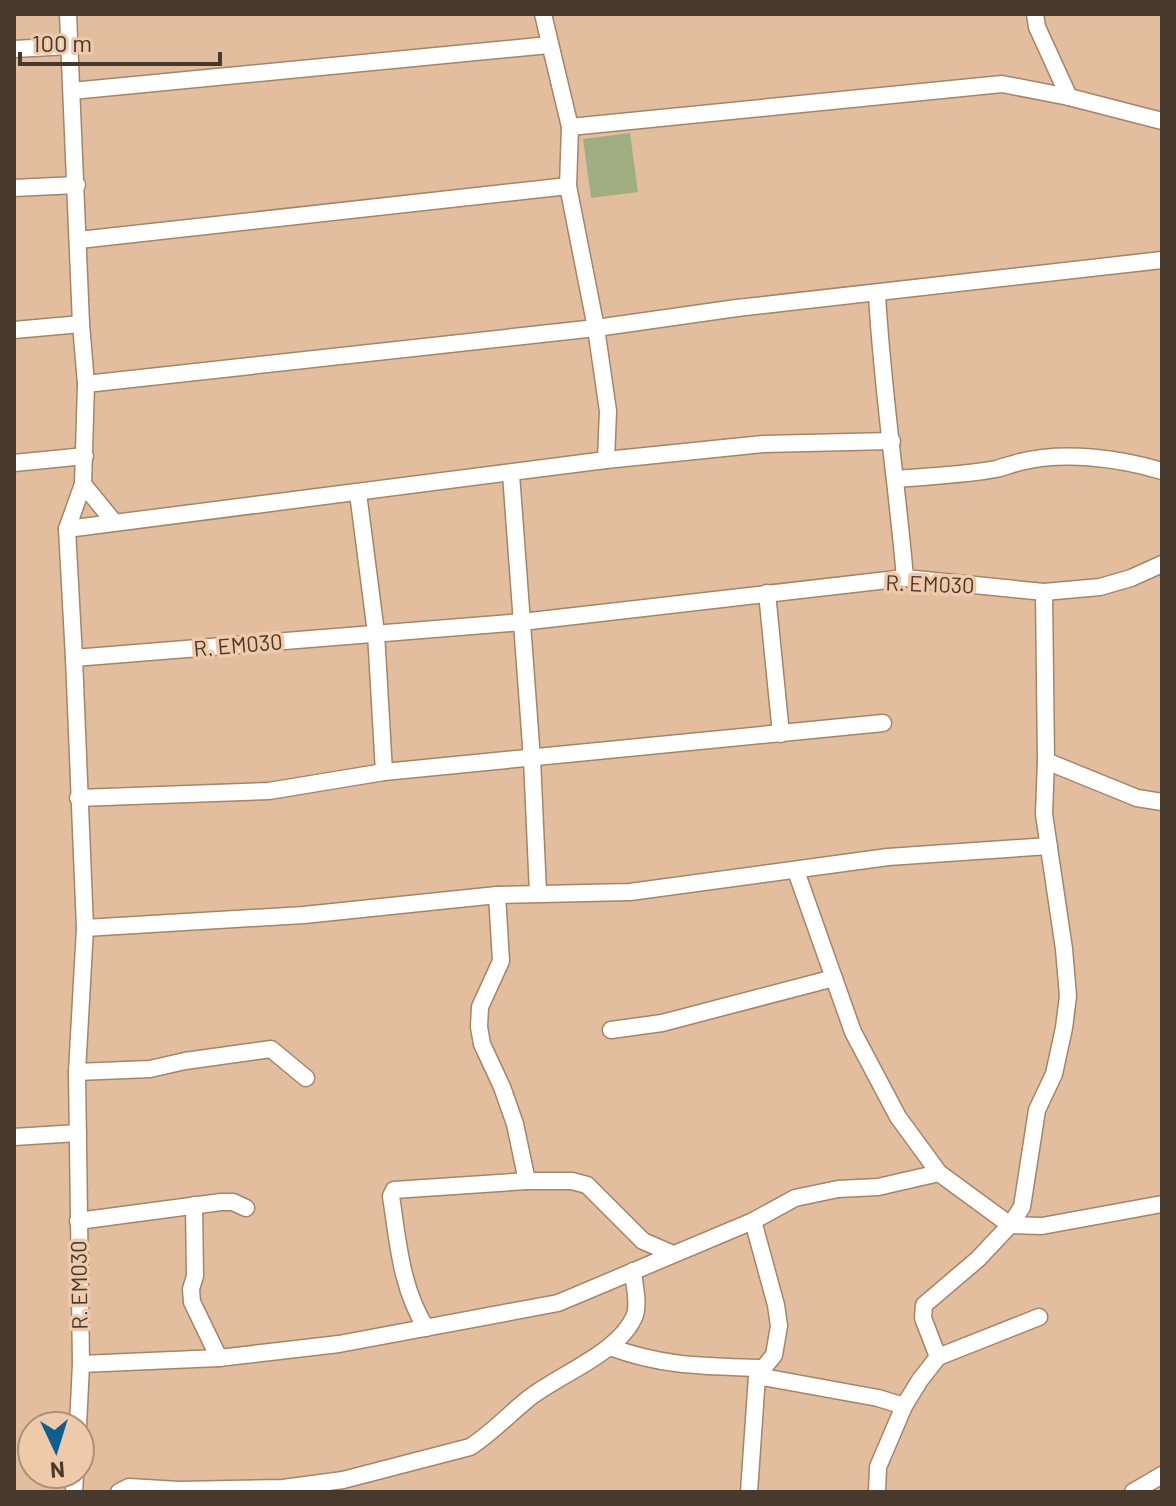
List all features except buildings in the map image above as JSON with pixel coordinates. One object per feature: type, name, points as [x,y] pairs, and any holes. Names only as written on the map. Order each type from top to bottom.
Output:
[{"type":"street","points":[[68,14],[86,384],[83,484],[67,529],[74,658]]},
{"type":"street","points":[[543,14],[570,127],[568,186],[596,328],[608,411],[606,460]]},
{"type":"street","points":[[1035,14],[1037,27],[1069,97]]},
{"type":"street","points":[[72,91],[549,45]]},
{"type":"street","points":[[14,49],[70,46]]},
{"type":"street","points":[[570,127],[1002,84],[1069,97],[1162,121]]},
{"type":"street","points":[[14,188],[77,185]]},
{"type":"street","points":[[79,240],[568,186]]},
{"type":"street","points":[[86,384],[596,328],[737,308],[1162,260]]},
{"type":"street","points":[[877,294],[905,578]]},
{"type":"street","points":[[14,330],[81,324]]},
{"type":"street","points":[[67,529],[606,460],[763,444],[892,441]]},
{"type":"street","points":[[14,463],[85,456]]},
{"type":"street","points":[[897,479],[998,469],[1021,461],[1054,457],[1141,464],[1162,471]]},
{"type":"street","points":[[511,474],[532,759],[538,893]]},
{"type":"street","points":[[83,484],[114,522]]},
{"type":"street","points":[[358,493],[376,633],[384,772]]},
{"type":"street","name":"R. EM030","points":[[79,1410],[81,1364],[77,1072],[85,928],[74,658],[522,622],[905,578],[1044,592],[1100,587],[1162,564]]},
{"type":"street","points":[[938,1357],[923,1318],[924,1305],[978,1259],[1010,1225],[1022,1207],[1031,1134],[1037,1110],[1054,1074],[1068,996],[1044,814],[1044,592]]},
{"type":"street","points":[[767,593],[781,734]]},
{"type":"street","points":[[78,798],[269,791],[384,772],[883,723]]},
{"type":"street","points":[[1046,761],[1137,798],[1162,802]]},
{"type":"street","points":[[85,928],[304,915],[497,895],[630,892],[888,857],[1049,846]]},
{"type":"street","points":[[796,871],[859,1044],[898,1117],[939,1173],[1010,1225],[1042,1226],[1162,1204]]},
{"type":"street","points":[[497,895],[501,961],[480,1007],[479,1027],[482,1044],[515,1124],[527,1181]]},
{"type":"street","points":[[611,1030],[662,1023],[834,978]]},
{"type":"street","points":[[77,1072],[150,1069],[271,1049],[306,1078]]},
{"type":"street","points":[[14,1137],[78,1133]]},
{"type":"street","points":[[81,1364],[219,1358],[339,1344],[558,1303],[753,1221],[795,1198],[838,1189],[878,1187],[939,1173]]},
{"type":"street","points":[[426,1328],[414,1309],[404,1282],[391,1196],[394,1190],[572,1181],[587,1185],[643,1241],[673,1254]]},
{"type":"street","points":[[78,1221],[194,1205],[233,1202],[246,1208]]},
{"type":"street","points":[[194,1205],[195,1276],[191,1289],[192,1302],[219,1358]]},
{"type":"street","points":[[749,1492],[760,1372],[774,1355],[779,1326],[753,1221]]},
{"type":"street","points":[[119,1492],[129,1487],[284,1490],[343,1480],[470,1447],[488,1436],[526,1400],[610,1347],[637,1311],[633,1271]]},
{"type":"street","points":[[877,1492],[878,1467],[904,1406],[938,1357],[1039,1317]]},
{"type":"street","points":[[610,1347],[643,1360],[760,1372],[904,1406]]},
{"type":"street","points":[[1133,1492],[1162,1475]]},
{"type":"green space","points":[[630,133],[638,192],[591,198],[583,139]]}]
